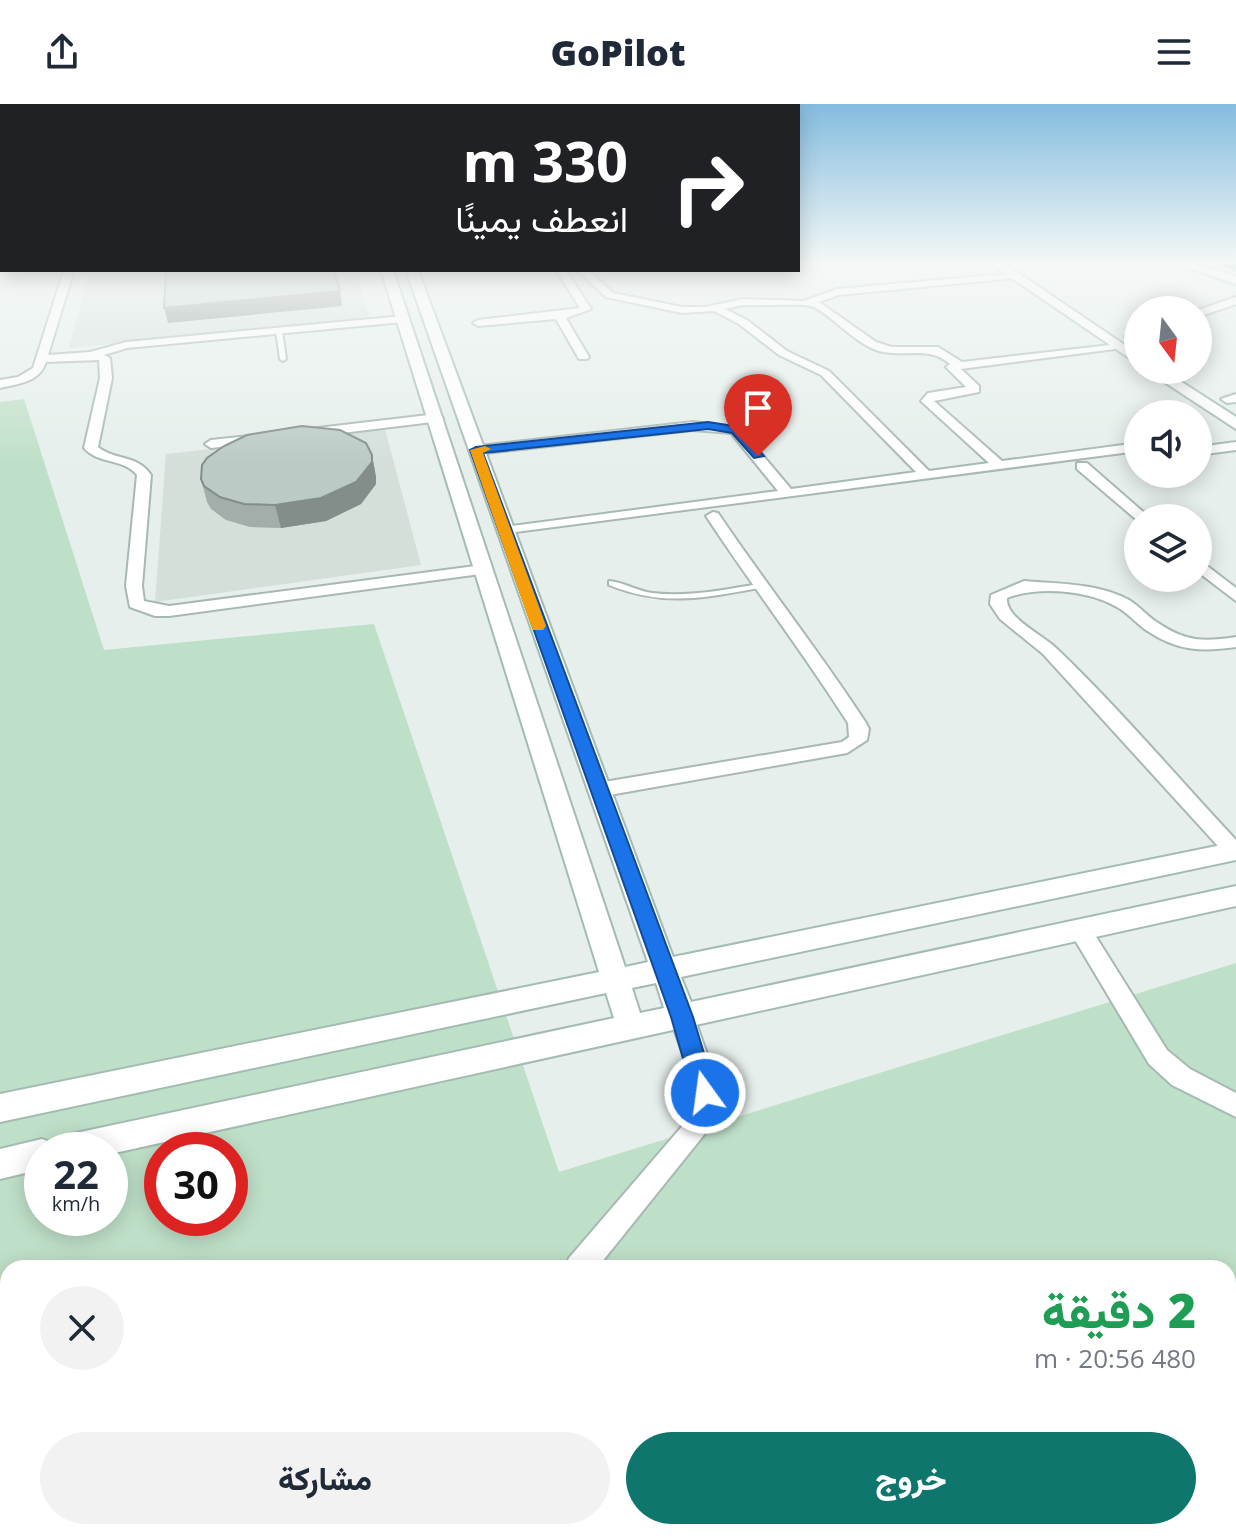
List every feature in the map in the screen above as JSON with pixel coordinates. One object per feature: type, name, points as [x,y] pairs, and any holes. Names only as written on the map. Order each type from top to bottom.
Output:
[{"type":"street","points":[[0,384],[30,377],[38,370],[51,329]]},
{"type":"street","points":[[42,359],[91,355],[126,345],[310,329]]},
{"type":"street","points":[[406,329],[631,1028]]},
{"type":"street","points":[[432,329],[682,1017],[705,1093],[702,1112],[694,1131],[586,1260]]},
{"type":"street","points":[[567,329],[583,357]]},
{"type":"street","points":[[752,329],[783,353],[825,373],[926,475]]},
{"type":"street","points":[[852,329],[877,346],[897,350],[938,349],[957,364]]},
{"type":"street","points":[[1092,329],[1124,351]]},
{"type":"street","points":[[999,465],[927,401],[932,396],[975,389],[952,369],[957,364],[1115,346]]},
{"type":"street","points":[[91,355],[104,358],[106,365],[91,448],[99,456],[140,466],[144,475],[134,586],[136,604],[155,611],[182,610],[483,570]]},
{"type":"street","points":[[1175,384],[1236,424]]},
{"type":"street","points":[[1204,384],[1233,401]]},
{"type":"street","points":[[301,434],[437,418]]},
{"type":"street","points":[[476,450],[693,426],[720,426],[740,433],[787,493]]},
{"type":"street","points":[[1212,437],[1236,434]]},
{"type":"street","points":[[211,444],[271,437]]},
{"type":"street","points":[[1212,449],[1236,446]]},
{"type":"street","points":[[507,537],[626,521],[787,493],[999,465],[1124,454]]},
{"type":"street","points":[[626,521],[713,516],[1082,466],[1124,455]]},
{"type":"street","points":[[1082,466],[1127,504]]},
{"type":"street","points":[[564,819],[582,818],[602,799],[847,747],[858,740],[860,729],[857,723],[795,628],[759,586],[713,516]]},
{"type":"street","points":[[1212,576],[1236,596]]},
{"type":"street","points":[[1235,851],[1049,650],[1006,616],[998,604],[999,595],[1024,586],[1081,590],[1122,603],[1154,628],[1185,643],[1204,647],[1236,642]]},
{"type":"street","points":[[0,1108],[1235,851]]},
{"type":"street","points":[[128,1136],[1236,896]]},
{"type":"street","points":[[1080,930],[1158,1057],[1181,1077],[1236,1106]]},
{"type":"street","points":[[0,1164],[24,1158]]},
{"type":"lane","points":[[279,331],[283,359]]},
{"type":"lane","points":[[612,583],[634,592],[675,598],[759,586]]},
{"type":"shaded area","points":[[74,329],[273,329],[69,348]]},
{"type":"shaded area","points":[[385,429],[421,565],[155,602],[166,454]]},
{"type":"green space","points":[[24,399],[104,650],[374,624],[559,1172],[1236,963],[1236,1260],[0,1260],[0,402]]},
{"type":"building","points":[[302,426],[340,430],[366,443],[372,462],[356,482],[321,498],[275,505],[244,504],[220,497],[204,486],[202,465],[224,446],[247,435]]},
{"type":"slow traffic","points":[[485,449],[476,450],[538,626]]},
{"type":"route","points":[[705,1093],[682,1017],[476,450],[708,425],[735,430],[758,456]]}]
